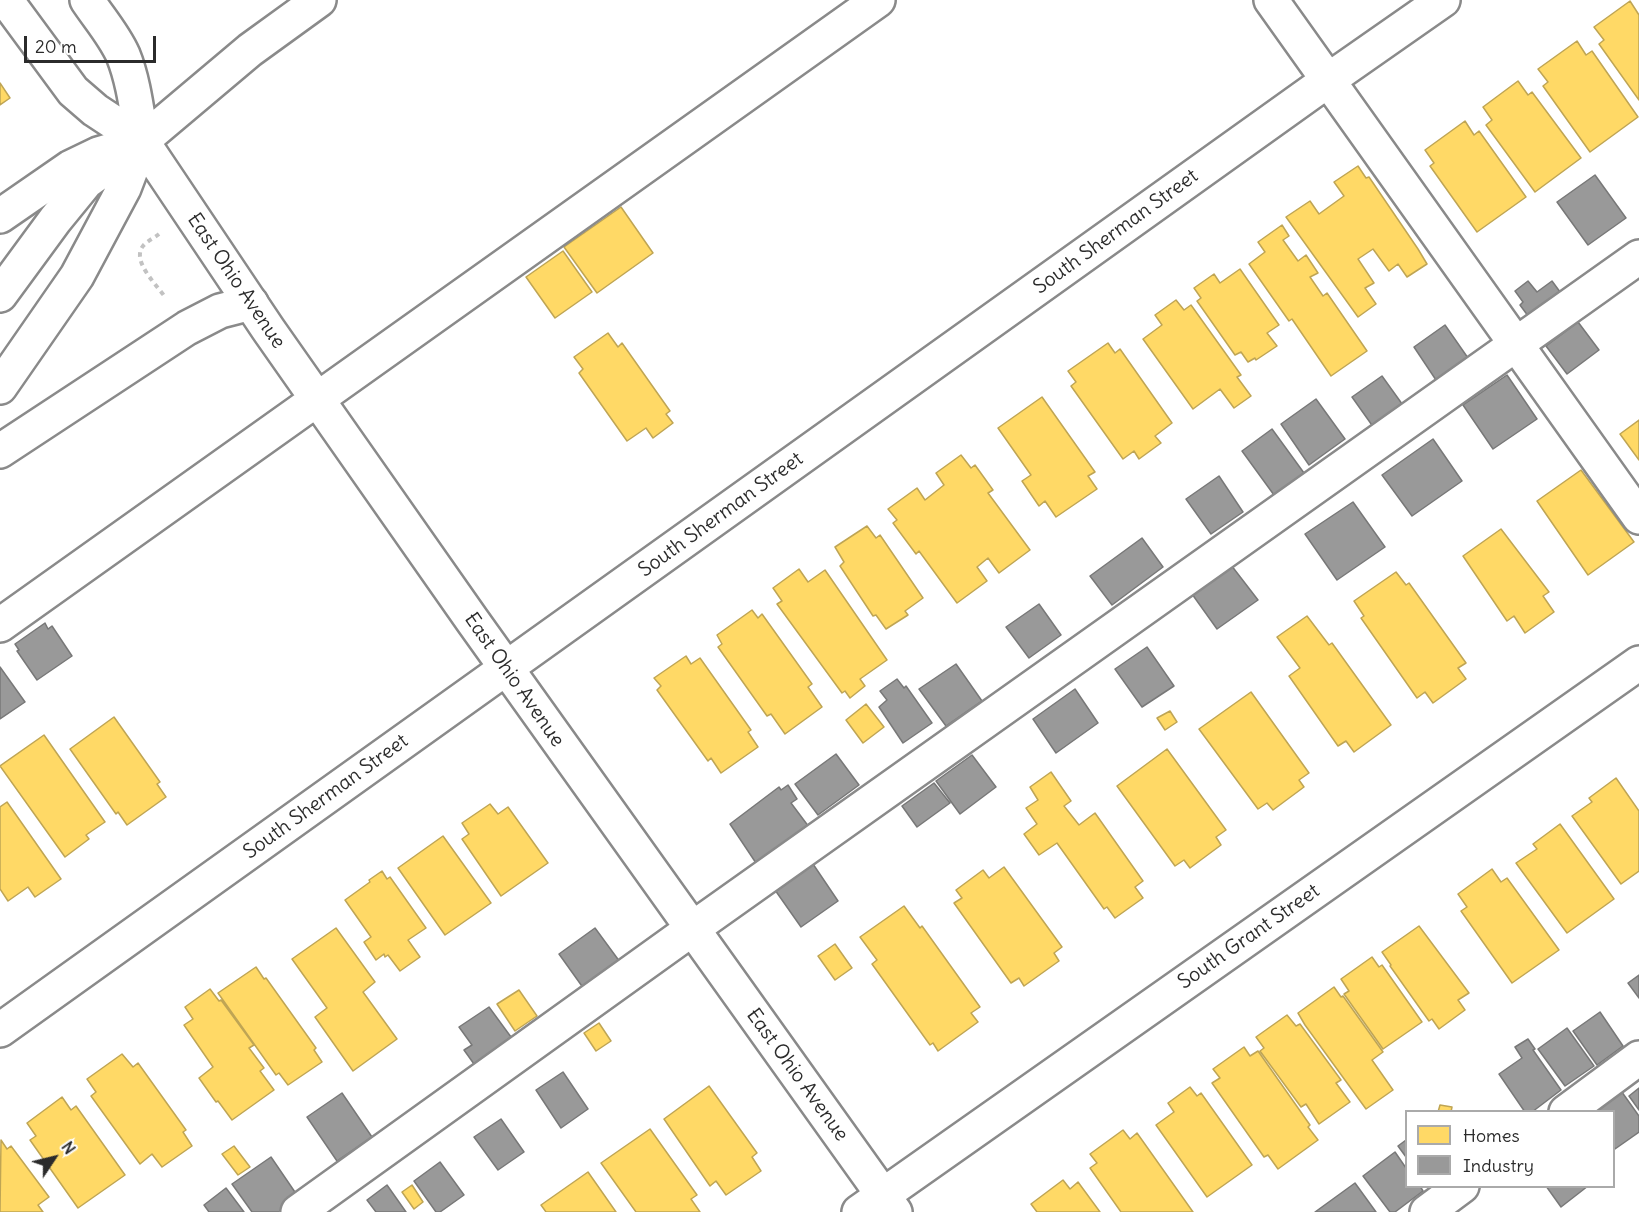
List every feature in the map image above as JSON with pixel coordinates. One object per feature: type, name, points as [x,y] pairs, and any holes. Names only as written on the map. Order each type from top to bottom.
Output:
[{"type":"main road","name":"East Ohio Avenue","points":[[6,0],[73,91],[95,110],[142,141],[317,399],[692,929],[879,1206]]},
{"type":"main road","name":"East Ohio Avenue","points":[[87,0],[115,40],[123,56],[134,92],[142,141]]},
{"type":"main road","points":[[0,295],[55,220],[86,183],[142,141],[250,50],[319,0]]},
{"type":"main road","points":[[0,625],[878,0]]},
{"type":"main road","points":[[1271,0],[1639,517]]},
{"type":"main road","name":"South Sherman Street","points":[[0,1030],[1443,0]]},
{"type":"main road","points":[[0,216],[71,167],[98,154],[142,141]]},
{"type":"main road","points":[[0,387],[77,276],[124,188],[142,141]]},
{"type":"main road","points":[[298,1212],[692,929],[1639,257]]},
{"type":"main road","points":[[0,451],[188,328],[220,310],[251,303]]},
{"type":"main road","name":"South Grant Street","points":[[879,1206],[1639,663]]},
{"type":"main road","points":[[1569,1110],[1639,1058]]},
{"type":"main road","points":[[1427,1212],[1459,1188]]},
{"type":"path","points":[[159,234],[144,244],[140,252],[140,260],[168,302]]},
{"type":"building: Homes","points":[[1630,1],[1639,15],[1639,100],[1599,44],[1604,40],[1594,27]]},
{"type":"building: Homes","points":[[1577,41],[1586,55],[1592,51],[1638,117],[1590,152],[1543,86],[1548,82],[1538,69]]},
{"type":"building: Homes","points":[[1518,81],[1528,95],[1532,92],[1581,158],[1535,192],[1486,125],[1492,120],[1483,107]]},
{"type":"building: Homes","points":[[0,83],[10,98],[0,105]]},
{"type":"building: Homes","points":[[1465,121],[1474,135],[1479,131],[1526,197],[1477,232],[1430,166],[1434,163],[1425,150]]},
{"type":"building: Homes","points":[[1358,166],[1366,178],[1369,177],[1427,264],[1407,277],[1398,264],[1389,271],[1373,249],[1358,259],[1374,283],[1365,288],[1376,304],[1358,317],[1286,217],[1310,201],[1319,214],[1344,196],[1334,182]]},
{"type":"building: Homes","points":[[621,207],[653,253],[597,293],[564,247]]},
{"type":"building: Homes","points":[[1282,225],[1289,236],[1283,240],[1298,261],[1306,255],[1318,273],[1310,277],[1323,296],[1327,293],[1367,351],[1331,376],[1292,319],[1289,321],[1249,264],[1265,252],[1258,242]]},
{"type":"building: Homes","points":[[563,251],[592,292],[555,318],[526,277]]},
{"type":"building: Homes","points":[[1240,269],[1279,325],[1267,333],[1277,346],[1256,360],[1255,358],[1248,362],[1241,352],[1235,355],[1197,301],[1201,298],[1194,288],[1214,274],[1220,283]]},
{"type":"building: Homes","points":[[1176,300],[1184,310],[1191,305],[1241,375],[1237,377],[1251,396],[1234,408],[1220,389],[1193,409],[1143,339],[1162,325],[1155,315]]},
{"type":"building: Homes","points":[[608,333],[618,347],[622,343],[670,411],[666,414],[673,423],[653,438],[646,428],[627,441],[579,373],[583,369],[574,357]]},
{"type":"building: Homes","points":[[1108,343],[1115,353],[1120,349],[1172,423],[1155,436],[1161,443],[1139,459],[1134,451],[1123,459],[1071,386],[1076,382],[1068,371]]},
{"type":"building: Homes","points":[[1042,397],[1095,472],[1088,476],[1097,489],[1056,517],[1045,501],[1039,506],[1022,481],[1031,475],[998,428]]},
{"type":"building: Homes","points":[[1639,420],[1639,460],[1620,434]]},
{"type":"building: Homes","points":[[961,455],[971,468],[975,465],[993,490],[988,493],[1030,550],[999,573],[988,558],[977,567],[987,581],[957,603],[919,551],[916,554],[893,523],[897,520],[888,509],[917,488],[925,500],[944,485],[936,473]]},
{"type":"building: Homes","points":[[1581,470],[1634,542],[1588,575],[1537,501]]},
{"type":"building: Homes","points":[[867,526],[876,538],[880,535],[923,598],[905,611],[908,615],[886,629],[876,615],[873,616],[840,566],[844,562],[835,547]]},
{"type":"building: Homes","points":[[1501,529],[1549,592],[1543,596],[1554,612],[1525,633],[1514,616],[1507,621],[1463,556]]},
{"type":"building: Homes","points":[[799,569],[808,582],[825,570],[887,660],[860,679],[865,686],[850,698],[845,691],[842,693],[777,604],[782,601],[773,588]]},
{"type":"building: Homes","points":[[1396,572],[1406,585],[1409,583],[1466,663],[1458,668],[1466,679],[1433,703],[1425,692],[1417,698],[1361,618],[1364,616],[1354,601]]},
{"type":"building: Homes","points":[[752,610],[758,618],[762,614],[812,684],[808,687],[822,707],[785,734],[771,714],[767,716],[718,647],[722,644],[717,635]]},
{"type":"building: Homes","points":[[1307,616],[1329,645],[1332,643],[1391,725],[1354,752],[1346,741],[1338,746],[1289,676],[1300,668],[1277,637]]},
{"type":"building: Homes","points":[[686,656],[691,664],[700,658],[751,730],[748,732],[758,747],[721,773],[711,758],[708,761],[657,690],[661,686],[654,678]]},
{"type":"building: Homes","points":[[1251,692],[1309,773],[1299,780],[1304,787],[1273,810],[1267,803],[1258,809],[1199,729]]},
{"type":"building: Homes","points":[[866,704],[884,727],[863,743],[846,720]]},
{"type":"building: Homes","points":[[1170,711],[1177,722],[1165,730],[1157,718]]},
{"type":"building: Homes","points":[[114,717],[160,782],[157,784],[166,797],[127,825],[118,812],[116,814],[70,749]]},
{"type":"building: Homes","points":[[44,735],[105,822],[86,835],[89,839],[65,857],[0,766]]},
{"type":"building: Homes","points":[[1167,749],[1226,830],[1216,837],[1221,845],[1190,868],[1184,860],[1175,866],[1117,786]]},
{"type":"building: Homes","points":[[1051,772],[1071,801],[1064,806],[1079,825],[1095,813],[1143,881],[1135,887],[1143,898],[1115,918],[1107,907],[1104,909],[1057,843],[1039,855],[1024,834],[1037,824],[1026,808],[1038,800],[1030,787]]},
{"type":"building: Homes","points":[[1616,778],[1639,811],[1639,871],[1621,884],[1572,816],[1592,802],[1589,798]]},
{"type":"building: Homes","points":[[7,802],[61,879],[35,897],[28,887],[8,901],[0,889],[0,807]]},
{"type":"building: Homes","points":[[490,804],[498,814],[508,807],[548,863],[501,896],[462,839],[469,834],[462,823]]},
{"type":"building: Homes","points":[[1560,824],[1614,899],[1567,933],[1516,863],[1537,849],[1533,844]]},
{"type":"building: Homes","points":[[443,836],[491,903],[445,935],[398,868]]},
{"type":"building: Homes","points":[[1004,867],[1062,947],[1054,953],[1059,961],[1024,986],[1019,978],[1011,983],[954,903],[962,898],[956,890],[983,870],[989,878]]},
{"type":"building: Homes","points":[[1492,869],[1501,882],[1507,878],[1559,950],[1512,983],[1461,911],[1467,907],[1458,894]]},
{"type":"building: Homes","points":[[382,871],[387,879],[390,877],[426,928],[408,940],[420,957],[400,971],[388,955],[385,957],[384,954],[376,960],[364,942],[371,937],[345,900]]},
{"type":"building: Homes","points":[[904,906],[920,928],[922,926],[980,1007],[971,1013],[978,1022],[938,1051],[933,1043],[930,1045],[872,964],[877,960],[860,937]]},
{"type":"building: Homes","points":[[1419,926],[1469,993],[1458,1000],[1465,1010],[1439,1029],[1432,1019],[1429,1021],[1382,952]]},
{"type":"building: Homes","points":[[336,928],[375,982],[363,992],[397,1039],[353,1071],[315,1017],[327,1008],[292,959]]},
{"type":"building: Homes","points":[[835,944],[852,968],[835,980],[818,956]]},
{"type":"building: Homes","points":[[1372,957],[1379,967],[1382,965],[1422,1022],[1383,1049],[1344,994],[1349,991],[1341,979]]},
{"type":"building: Homes","points":[[256,967],[316,1048],[314,1050],[322,1062],[288,1085],[279,1073],[276,1075],[218,993]]},
{"type":"building: Homes","points":[[1334,987],[1383,1052],[1372,1060],[1393,1090],[1366,1109],[1298,1013]]},
{"type":"building: Homes","points":[[210,989],[219,1001],[221,1000],[254,1045],[249,1048],[264,1068],[260,1071],[274,1090],[232,1120],[199,1078],[213,1067],[184,1025],[193,1019],[185,1007]]},
{"type":"building: Homes","points":[[519,990],[537,1016],[515,1031],[497,1004]]},
{"type":"building: Homes","points":[[1287,1015],[1296,1026],[1300,1024],[1341,1080],[1336,1083],[1350,1102],[1319,1124],[1306,1104],[1301,1107],[1260,1051],[1264,1048],[1256,1037]]},
{"type":"building: Homes","points":[[599,1023],[611,1041],[596,1051],[584,1033]]},
{"type":"building: Homes","points":[[1244,1047],[1250,1056],[1258,1051],[1318,1140],[1278,1169],[1268,1155],[1264,1157],[1212,1083],[1220,1078],[1213,1069]]},
{"type":"building: Homes","points":[[122,1054],[133,1067],[138,1063],[186,1130],[183,1132],[192,1146],[162,1167],[152,1154],[140,1164],[91,1096],[96,1092],[87,1079]]},
{"type":"building: Homes","points":[[709,1086],[757,1153],[752,1157],[761,1171],[726,1195],[716,1181],[710,1186],[664,1119]]},
{"type":"building: Homes","points":[[1190,1087],[1197,1096],[1201,1093],[1252,1165],[1207,1197],[1156,1125],[1174,1112],[1168,1103]]},
{"type":"building: Homes","points":[[62,1097],[71,1110],[76,1106],[125,1175],[78,1208],[30,1140],[36,1136],[27,1123]]},
{"type":"building: Homes","points":[[1440,1105],[1452,1107],[1451,1110],[1439,1110]]},
{"type":"building: Homes","points":[[650,1129],[697,1195],[691,1199],[700,1212],[636,1212],[601,1163]]},
{"type":"building: Homes","points":[[1123,1130],[1130,1139],[1137,1133],[1193,1212],[1121,1212],[1090,1168],[1097,1163],[1090,1154]]},
{"type":"building: Homes","points":[[1,1140],[7,1149],[11,1146],[49,1197],[38,1205],[43,1212],[0,1212]]},
{"type":"building: Homes","points":[[234,1146],[250,1167],[238,1175],[222,1154]]},
{"type":"building: Homes","points":[[588,1172],[616,1212],[546,1212],[541,1205]]},
{"type":"building: Homes","points":[[1063,1180],[1070,1189],[1078,1182],[1100,1212],[1037,1212],[1031,1204]]},
{"type":"building: Homes","points":[[412,1185],[423,1202],[414,1209],[402,1192]]},
{"type":"building: Industry","points":[[1595,175],[1626,218],[1588,245],[1557,202]]},
{"type":"building: Industry","points":[[1528,281],[1537,292],[1552,281],[1566,300],[1534,324],[1520,305],[1523,302],[1515,291]]},
{"type":"building: Industry","points":[[1578,322],[1599,350],[1567,374],[1546,346]]},
{"type":"building: Industry","points":[[1445,325],[1468,358],[1436,380],[1414,347]]},
{"type":"building: Industry","points":[[1507,375],[1537,419],[1493,449],[1463,405]]},
{"type":"building: Industry","points":[[1382,376],[1405,408],[1374,428],[1352,397]]},
{"type":"building: Industry","points":[[1316,399],[1345,439],[1309,465],[1281,424]]},
{"type":"building: Industry","points":[[1272,429],[1304,473],[1274,495],[1242,451]]},
{"type":"building: Industry","points":[[1433,439],[1462,481],[1412,516],[1382,475]]},
{"type":"building: Industry","points":[[1219,476],[1243,512],[1211,534],[1186,499]]},
{"type":"building: Industry","points":[[1353,502],[1385,547],[1337,580],[1305,534]]},
{"type":"building: Industry","points":[[1142,538],[1163,567],[1112,605],[1090,576]]},
{"type":"building: Industry","points":[[1231,565],[1258,600],[1217,629],[1192,594]]},
{"type":"building: Industry","points":[[1039,604],[1061,635],[1029,658],[1006,627]]},
{"type":"building: Industry","points":[[45,623],[48,629],[52,626],[72,656],[37,680],[17,651],[19,650],[15,644]]},
{"type":"building: Industry","points":[[1147,647],[1174,686],[1142,707],[1115,669]]},
{"type":"building: Industry","points":[[956,664],[982,701],[946,726],[919,689]]},
{"type":"building: Industry","points":[[0,667],[25,702],[0,719]]},
{"type":"building: Industry","points":[[897,679],[904,688],[906,686],[932,723],[903,743],[879,707],[887,700],[880,691]]},
{"type":"building: Industry","points":[[1075,689],[1098,723],[1056,753],[1033,719]]},
{"type":"building: Industry","points":[[836,754],[859,785],[818,815],[795,784]]},
{"type":"building: Industry","points":[[972,755],[996,787],[960,814],[936,781]]},
{"type":"building: Industry","points":[[934,783],[950,803],[917,827],[902,806]]},
{"type":"building: Industry","points":[[788,785],[797,799],[791,803],[812,831],[760,869],[730,824],[779,787],[781,790]]},
{"type":"building: Industry","points":[[813,864],[838,901],[801,927],[775,890]]},
{"type":"building: Industry","points":[[595,928],[620,962],[584,989],[559,954]]},
{"type":"building: Industry","points":[[1639,975],[1639,998],[1628,983]]},
{"type":"building: Industry","points":[[489,1007],[511,1037],[474,1064],[464,1050],[472,1045],[459,1027]]},
{"type":"building: Industry","points":[[1600,1012],[1623,1046],[1597,1065],[1573,1031]]},
{"type":"building: Industry","points":[[1567,1028],[1594,1066],[1565,1086],[1538,1049]]},
{"type":"building: Industry","points":[[1528,1039],[1561,1090],[1535,1110],[1524,1110],[1499,1074],[1522,1058],[1515,1047]]},
{"type":"building: Industry","points":[[563,1072],[588,1109],[561,1128],[536,1090]]},
{"type":"building: Industry","points":[[1619,1088],[1639,1116],[1639,1132],[1615,1149],[1615,1110],[1592,1110]]},
{"type":"building: Industry","points":[[1639,1088],[1639,1110],[1629,1096]]},
{"type":"building: Industry","points":[[342,1093],[372,1137],[337,1161],[307,1117]]},
{"type":"building: Industry","points":[[501,1119],[524,1152],[498,1170],[474,1137]]},
{"type":"building: Industry","points":[[1405,1141],[1405,1156],[1398,1146]]},
{"type":"building: Industry","points":[[1395,1152],[1405,1167],[1405,1188],[1421,1188],[1423,1191],[1395,1212],[1390,1212],[1363,1176]]},
{"type":"building: Industry","points":[[271,1157],[299,1198],[279,1212],[252,1212],[232,1184]]},
{"type":"building: Industry","points":[[440,1162],[464,1195],[440,1212],[436,1212],[414,1181]]},
{"type":"building: Industry","points":[[1355,1183],[1376,1212],[1315,1212]]},
{"type":"building: Industry","points":[[387,1185],[406,1212],[376,1212],[367,1200]]},
{"type":"building: Industry","points":[[226,1188],[244,1212],[209,1212],[204,1205]]},
{"type":"building: Industry","points":[[1547,1188],[1585,1188],[1561,1207]]}]
